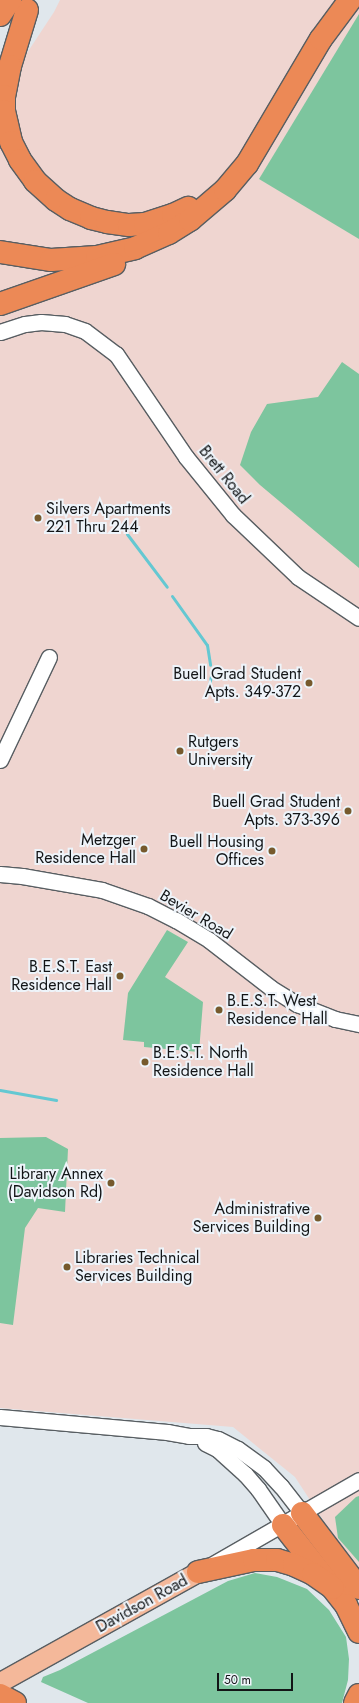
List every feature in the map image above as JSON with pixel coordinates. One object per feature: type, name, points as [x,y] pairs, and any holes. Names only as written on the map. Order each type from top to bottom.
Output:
[{"type":"highway","points":[[0,252],[36,258],[65,260],[97,257],[136,248],[169,233],[190,220],[215,200],[236,179],[257,149],[321,39],[350,0]]},
{"type":"highway","points":[[23,3],[4,96],[6,125],[20,160],[35,181],[56,200],[70,209],[98,220],[123,224],[145,224],[161,220],[185,210],[220,186],[236,179]]},
{"type":"highway","points":[[0,15],[23,3]]},
{"type":"highway","points":[[0,51],[23,3]]},
{"type":"highway","points":[[0,304],[125,261],[136,248]]},
{"type":"highway","points":[[302,1514],[359,1588]]},
{"type":"highway","points":[[283,1525],[346,1605],[359,1632]]},
{"type":"highway","points":[[198,1572],[254,1560],[277,1560],[294,1565],[312,1574],[333,1588]]},
{"type":"highway","points":[[0,1694],[15,1703]]},
{"type":"highway","points":[[356,1703],[359,1695]]},
{"type":"main road","name":"Davidson Road","points":[[0,1682],[198,1572]]},
{"type":"street","name":"Brett Road","points":[[0,332],[26,324],[41,322],[65,324],[85,331],[116,354],[186,457],[233,515],[298,576],[359,618]]},
{"type":"street","points":[[0,760],[49,657]]},
{"type":"street","name":"Bevier Road","points":[[0,874],[22,876],[102,890],[148,906],[204,937],[272,988],[297,1004],[335,1019],[359,1024]]},
{"type":"street","points":[[0,1417],[167,1432],[189,1436],[206,1436],[238,1449],[264,1468],[281,1486],[302,1514]]},
{"type":"street","points":[[189,1436],[217,1449],[245,1474],[258,1489],[283,1525]]},
{"type":"street","name":"Davidson Road","points":[[198,1572],[283,1525],[359,1480]]},
{"type":"shaded area","name":"Rutgers University","points":[[60,0],[359,0],[359,1570],[336,1540],[295,1477],[233,1427],[0,1408],[0,94],[54,12]]},
{"type":"green space","points":[[359,14],[359,239],[259,179]]},
{"type":"green space","points":[[342,362],[359,374],[359,568],[260,485],[240,465],[251,432],[267,404],[318,397]]},
{"type":"green space","points":[[167,930],[188,942],[165,977],[203,1002],[199,1052],[144,1047],[144,1042],[123,1040],[128,993]]},
{"type":"green space","points":[[46,1137],[68,1149],[65,1212],[38,1208],[25,1228],[13,1325],[0,1323],[0,1138]]},
{"type":"green space","points":[[359,1496],[359,1562],[338,1538],[335,1517],[356,1497]]},
{"type":"green space","points":[[255,1573],[277,1577],[307,1589],[329,1610],[346,1637],[349,1659],[348,1680],[342,1703],[88,1703],[41,1682],[43,1677],[60,1670],[228,1581]]},
{"type":"waterway","points":[[127,534],[167,587]]},
{"type":"waterway","points":[[172,596],[207,645],[210,665]]},
{"type":"waterway","points":[[208,691],[211,676]]},
{"type":"waterway","points":[[0,1090],[56,1100]]},
{"type":"place","name":"Silvers Apartments 221 Thru 244","points":[[38,518]]},
{"type":"place","name":"Buell Grad Student Apts. 349-372","points":[[309,683]]},
{"type":"place","name":"Rutgers University","points":[[180,751]]},
{"type":"place","name":"Buell Grad Student Apts. 373-396","points":[[348,811]]},
{"type":"place","name":"Metzger Residence Hall","points":[[144,849]]},
{"type":"place","name":"Buell Housing Offices","points":[[272,851]]},
{"type":"place","name":"B.E.S.T. East Residence Hall","points":[[120,976]]},
{"type":"place","name":"B.E.S.T. West Residence Hall","points":[[219,1010]]},
{"type":"place","name":"B.E.S.T. North Residence Hall","points":[[145,1062]]},
{"type":"place","name":"Library Annex (Davidson Rd)","points":[[111,1183]]},
{"type":"place","name":"Administrative Services Building","points":[[318,1218]]},
{"type":"place","name":"Libraries Technical Services Building","points":[[67,1267]]}]
